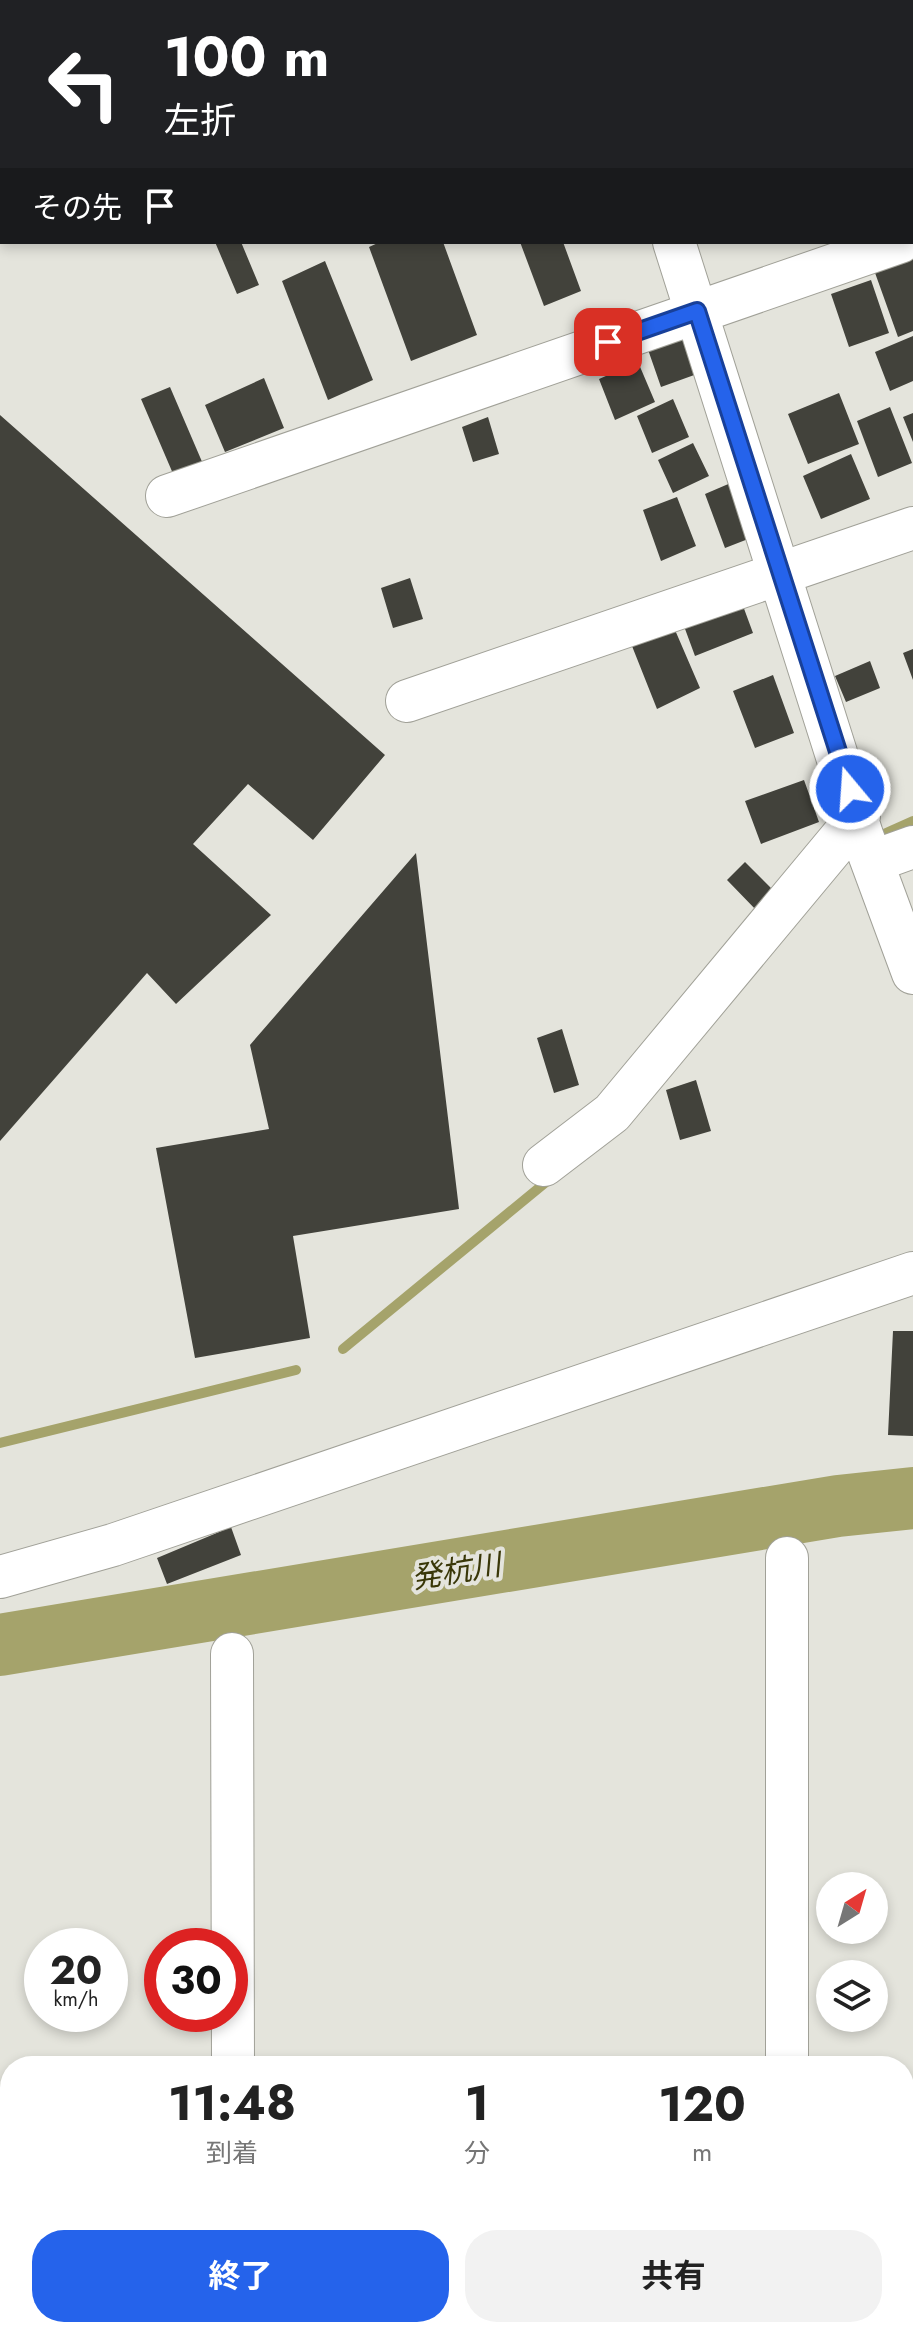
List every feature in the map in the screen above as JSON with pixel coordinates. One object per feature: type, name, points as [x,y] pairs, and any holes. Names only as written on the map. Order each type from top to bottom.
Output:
[{"type":"street","points":[[675,244],[865,840],[913,973]]},
{"type":"street","points":[[167,496],[894,244]]},
{"type":"street","points":[[407,701],[913,528]]},
{"type":"street","points":[[865,840],[913,847]]},
{"type":"street","points":[[544,1165],[612,1113],[865,840]]},
{"type":"street","points":[[0,1577],[113,1545],[913,1273]]},
{"type":"street","points":[[787,1558],[787,2056]]},
{"type":"street","points":[[232,1654],[233,2056]]},
{"type":"building","points":[[216,244],[242,244],[259,285],[237,294]]},
{"type":"building","points":[[376,244],[444,244],[477,335],[411,361],[369,247]]},
{"type":"building","points":[[521,244],[564,244],[581,291],[544,306]]},
{"type":"building","points":[[913,255],[913,331],[898,337],[874,270]]},
{"type":"building","points":[[325,261],[373,380],[328,400],[282,281]]},
{"type":"building","points":[[871,280],[889,333],[849,347],[831,294]]},
{"type":"building","points":[[678,327],[697,374],[661,387],[645,341]]},
{"type":"building","points":[[913,336],[913,381],[890,391],[875,352]]},
{"type":"building","points":[[638,362],[655,402],[615,420],[599,379]]},
{"type":"building","points":[[264,378],[284,428],[225,452],[205,405]]},
{"type":"building","points":[[170,387],[203,464],[174,476],[141,399]]},
{"type":"building","points":[[839,393],[859,444],[808,464],[788,414]]},
{"type":"building","points":[[673,399],[689,437],[652,453],[637,416]]},
{"type":"building","points":[[890,407],[912,463],[878,477],[857,421]]},
{"type":"building","points":[[913,413],[913,442],[903,417]]},
{"type":"building","points":[[0,415],[385,755],[313,840],[248,784],[193,844],[271,915],[176,1004],[147,973],[0,1141]]},
{"type":"building","points":[[488,417],[499,454],[473,462],[462,427]]},
{"type":"building","points":[[693,443],[709,476],[673,493],[658,460]]},
{"type":"building","points":[[851,454],[870,499],[821,519],[803,476]]},
{"type":"building","points":[[740,479],[761,534],[725,548],[705,494]]},
{"type":"building","points":[[677,497],[696,546],[661,561],[643,510]]},
{"type":"building","points":[[410,578],[423,619],[393,628],[381,588]]},
{"type":"building","points":[[739,595],[753,633],[695,656],[681,618]]},
{"type":"building","points":[[672,623],[700,688],[657,709],[630,641]]},
{"type":"building","points":[[913,649],[913,680],[903,653]]},
{"type":"building","points":[[870,661],[880,688],[846,702],[835,676]]},
{"type":"building","points":[[773,675],[794,733],[755,748],[733,691]]},
{"type":"building","points":[[804,780],[819,822],[761,844],[745,801]]},
{"type":"building","points":[[416,853],[459,1209],[293,1236],[310,1338],[195,1358],[156,1148],[269,1129],[250,1045]]},
{"type":"building","points":[[745,862],[777,894],[759,913],[727,880]]},
{"type":"building","points":[[562,1029],[579,1085],[554,1093],[537,1038]]},
{"type":"building","points":[[696,1080],[711,1131],[680,1140],[666,1090]]},
{"type":"building","points":[[893,1331],[913,1331],[913,1436],[888,1435]]},
{"type":"building","points":[[231,1527],[241,1555],[167,1584],[157,1558]]},
{"type":"waterway","points":[[875,838],[913,821]]},
{"type":"waterway","points":[[343,1349],[551,1178]]},
{"type":"waterway","points":[[0,1443],[296,1370]]},
{"type":"waterway","name":"発杭川","points":[[0,1645],[838,1506],[913,1498]]},
{"type":"route","points":[[608,342],[697,311],[850,789]]}]
